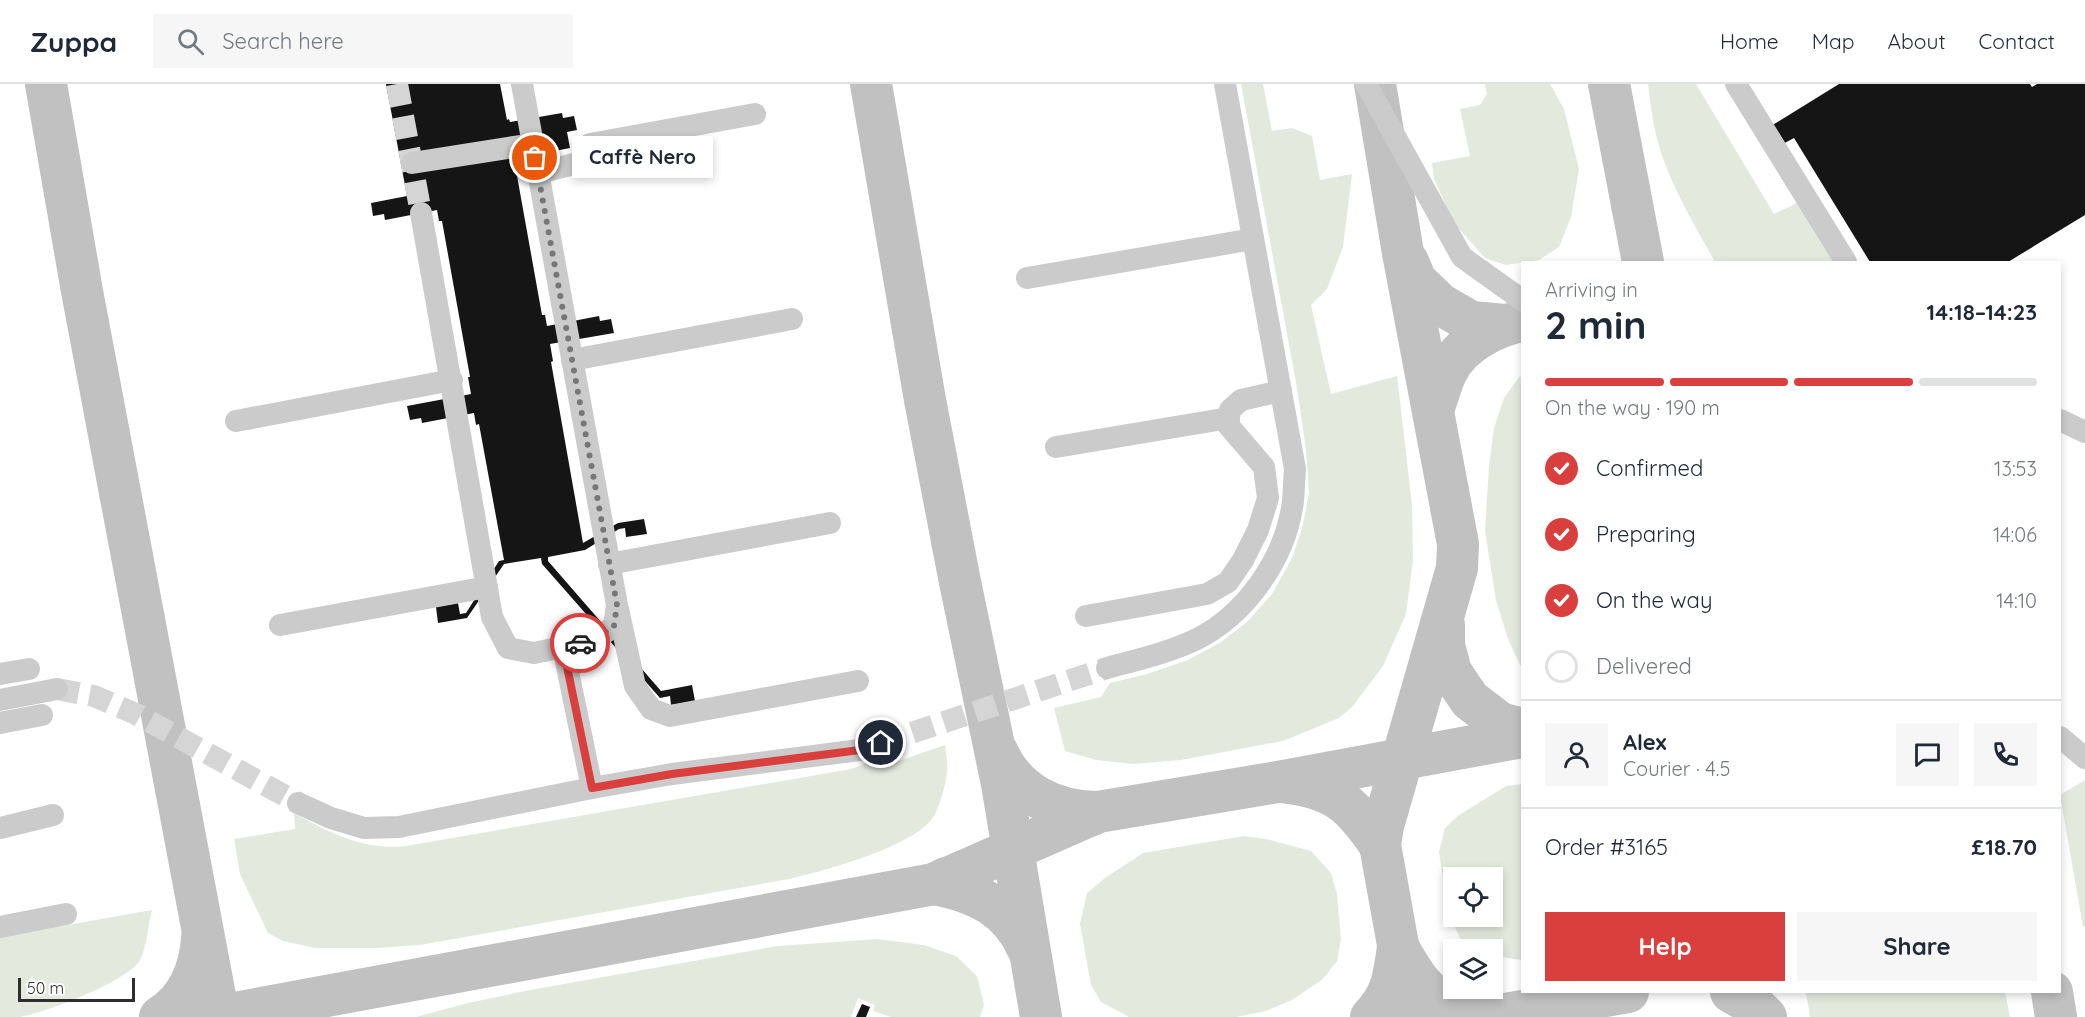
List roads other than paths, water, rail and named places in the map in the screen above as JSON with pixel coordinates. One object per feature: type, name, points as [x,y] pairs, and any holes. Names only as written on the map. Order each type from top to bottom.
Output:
[{"type":"lane","points":[[522,84],[609,564],[635,686],[651,709],[670,716],[858,681]]},
{"type":"lane","points":[[1107,668],[1169,650],[1194,640],[1233,614],[1265,576],[1277,554],[1293,503],[1295,469],[1225,84]]},
{"type":"lane","points":[[1366,84],[1462,256],[1521,299]]},
{"type":"lane","points":[[1736,84],[1845,261]]},
{"type":"lane","points":[[538,172],[582,162],[590,144],[755,114]]},
{"type":"lane","points":[[412,163],[533,144]]},
{"type":"lane","points":[[421,213],[492,617],[508,648],[534,653],[598,638],[614,626],[617,605]]},
{"type":"lane","points":[[1027,278],[1253,239]]},
{"type":"lane","points":[[572,360],[792,319]]},
{"type":"lane","points":[[236,421],[452,380]]},
{"type":"lane","points":[[1086,616],[1207,594],[1228,582],[1243,560],[1258,530],[1268,498],[1264,467],[1228,425],[1230,410],[1241,400],[1281,391]]},
{"type":"lane","points":[[1056,447],[1229,418]]},
{"type":"lane","points":[[2061,420],[2085,432]]},
{"type":"lane","points":[[609,564],[830,523]]},
{"type":"lane","points":[[280,625],[487,586]]},
{"type":"lane","points":[[563,647],[592,788]]},
{"type":"lane","points":[[0,674],[29,669]]},
{"type":"lane","points":[[0,700],[57,689]]},
{"type":"lane","points":[[0,723],[42,715]]},
{"type":"lane","points":[[2061,738],[2085,758]]},
{"type":"lane","points":[[298,803],[331,818],[364,828],[399,827],[672,774],[860,750],[881,743]]},
{"type":"lane","points":[[0,828],[53,815]]},
{"type":"lane","points":[[0,927],[66,914]]},
{"type":"tunnel","points":[[397,84],[421,213]]},
{"type":"tunnel","points":[[881,743],[1107,668]]},
{"type":"tunnel","points":[[57,689],[94,696],[136,714],[298,803]]},
{"type":"place","name":"Caffè Nero","points":[[535,158]]}]
